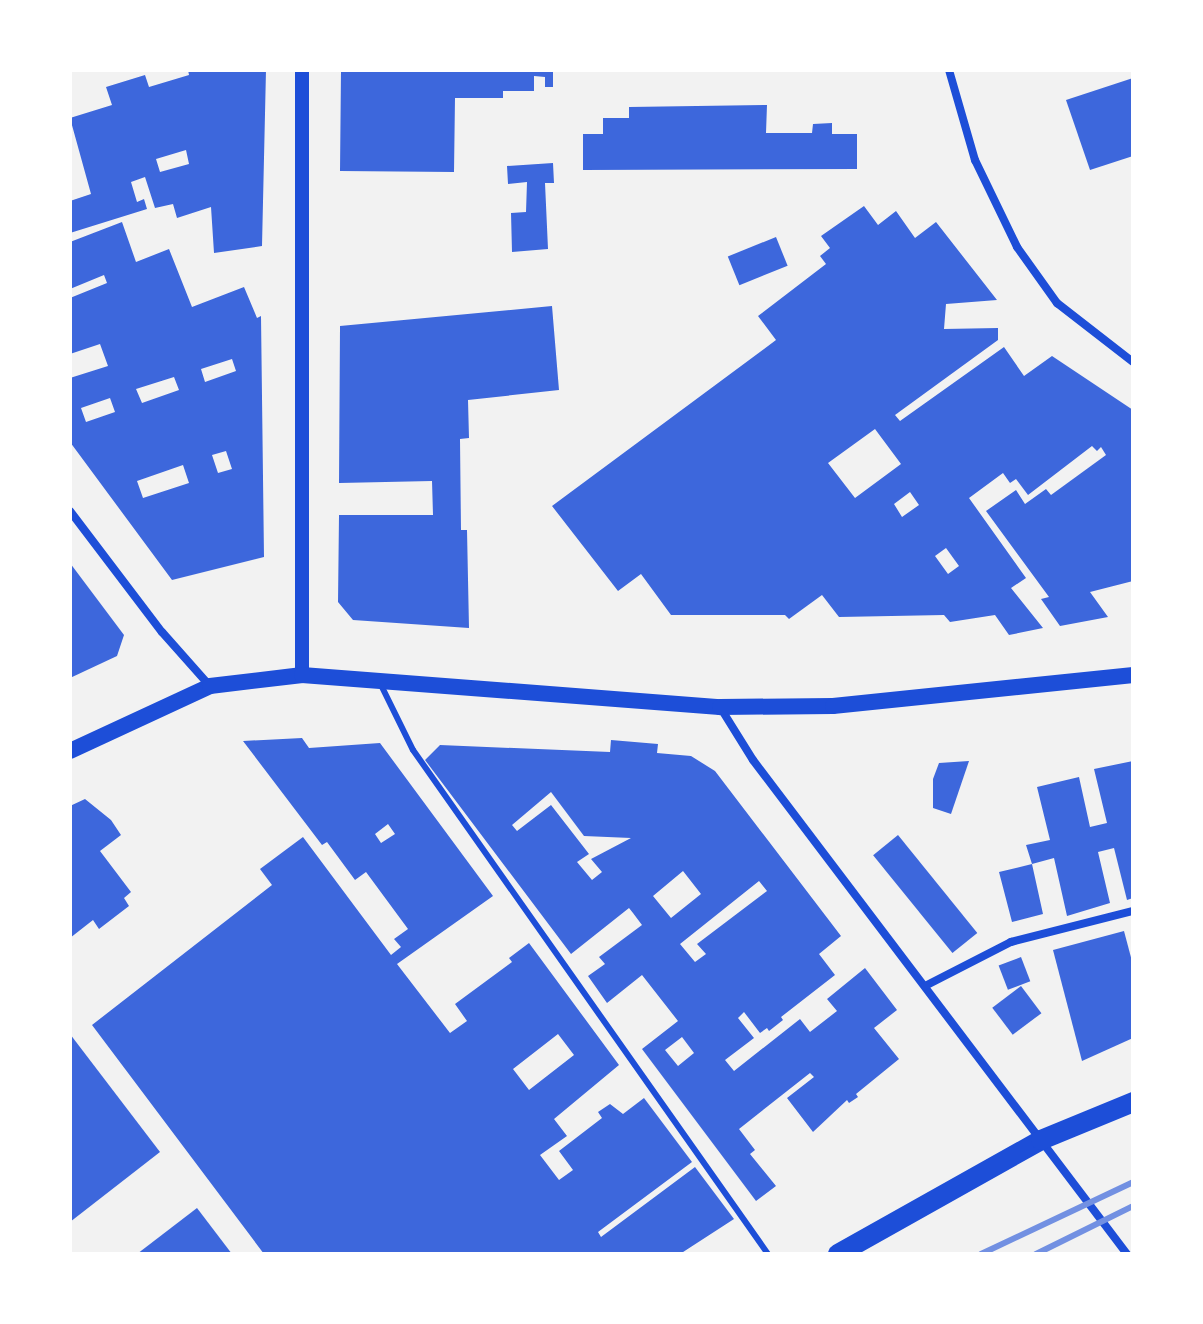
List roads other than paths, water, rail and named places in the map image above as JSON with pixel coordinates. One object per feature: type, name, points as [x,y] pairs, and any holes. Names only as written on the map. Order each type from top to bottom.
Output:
[{"type":"main road","points":[[70,751],[210,686],[302,675],[378,678],[720,707],[833,706],[1133,675]]},
{"type":"main road","points":[[838,1254],[1041,1140],[1133,1102]]},
{"type":"street","points":[[302,70],[302,675]]},
{"type":"street","points":[[949,70],[975,160],[1017,247],[1057,303],[1133,362]]},
{"type":"street","points":[[70,511],[162,632],[210,686]]},
{"type":"street","points":[[720,707],[753,760],[1127,1254]]},
{"type":"street","points":[[925,986],[1011,942],[1133,911]]},
{"type":"lane","points":[[378,678],[413,750],[768,1254]]},
{"type":"railway","points":[[981,1254],[1133,1182]]},
{"type":"railway","points":[[1036,1254],[1133,1206]]}]
